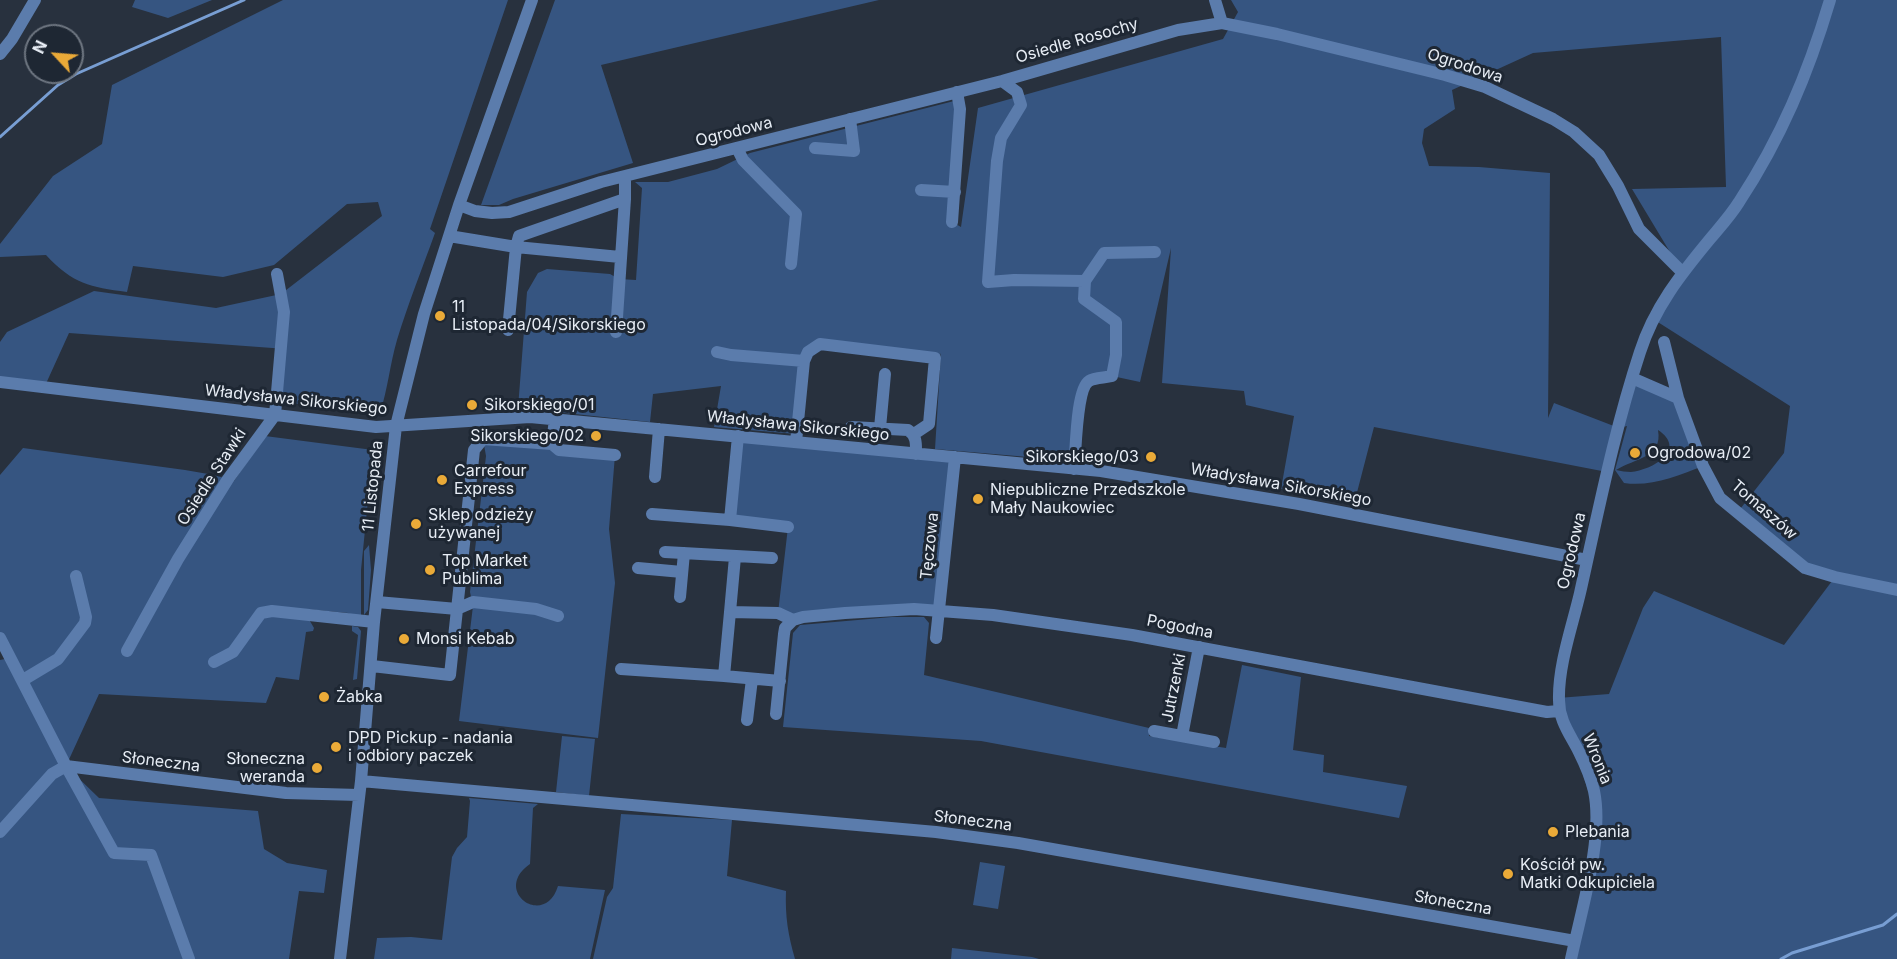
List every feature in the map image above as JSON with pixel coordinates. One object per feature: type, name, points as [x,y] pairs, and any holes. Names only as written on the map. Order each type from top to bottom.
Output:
[{"type":"street","points":[[0,54],[12,39],[35,0]]},
{"type":"street","name":"11 Listopada","points":[[340,959],[361,781],[374,622],[396,426],[424,314],[459,205],[532,0]]},
{"type":"street","points":[[1215,0],[1222,23]]},
{"type":"street","name":"Ogrodowa","points":[[1558,698],[1561,675],[1605,479],[1632,378],[1653,319],[1682,272],[1738,204],[1781,132],[1808,69],[1830,0]]},
{"type":"street","name":"Ogrodowa","points":[[1222,23],[1445,75],[1485,87],[1553,119],[1574,132],[1599,155],[1618,186],[1639,229],[1682,272]]},
{"type":"street","name":"Osiedle Rosochy","points":[[1002,81],[1178,30],[1222,23]]},
{"type":"street","name":"Ogrodowa","points":[[459,205],[475,211],[509,212],[601,182],[1002,81]]},
{"type":"street","name":"Osiedle Rosochy","points":[[1002,81],[1017,92],[1021,105],[1001,138],[987,282],[1085,281]]},
{"type":"street","points":[[952,222],[960,109],[957,92]]},
{"type":"street","points":[[815,148],[854,151],[850,119]]},
{"type":"street","points":[[737,148],[743,160],[796,214],[791,264]]},
{"type":"street","points":[[616,332],[625,177]]},
{"type":"street","points":[[921,190],[955,192]]},
{"type":"street","points":[[508,330],[516,246],[521,234],[625,199]]},
{"type":"street","points":[[449,236],[620,257]]},
{"type":"street","points":[[1074,469],[1081,394],[1087,382],[1112,376],[1116,355],[1116,322],[1084,299],[1085,281],[1104,253],[1155,252]]},
{"type":"street","points":[[274,415],[284,312],[277,274]]},
{"type":"street","name":"Tomaszów","points":[[1664,342],[1678,398],[1703,466],[1720,498],[1805,568],[1897,590]]},
{"type":"street","points":[[796,442],[804,360],[808,352],[820,344],[935,358],[929,424],[914,434]]},
{"type":"street","points":[[717,352],[804,360]]},
{"type":"street","points":[[880,428],[885,374]]},
{"type":"street","points":[[1632,378],[1678,398]]},
{"type":"street","name":"Władysława Sikorskiego","points":[[0,382],[376,427],[530,417],[1101,471],[1299,504],[1587,560]]},
{"type":"street","name":"Osiedle Stawki","points":[[127,651],[178,559],[228,479],[274,415]]},
{"type":"street","points":[[552,444],[555,419]]},
{"type":"street","points":[[851,427],[908,430],[914,434]]},
{"type":"street","points":[[655,477],[659,429]]},
{"type":"street","points":[[914,434],[916,454]]},
{"type":"street","points":[[730,520],[738,436]]},
{"type":"street","points":[[372,666],[450,675],[474,450],[483,439],[552,444],[559,450],[615,455]]},
{"type":"street","name":"Tęczowa","points":[[936,638],[955,457]]},
{"type":"street","points":[[652,514],[788,527]]},
{"type":"street","points":[[665,552],[772,558]]},
{"type":"street","points":[[680,597],[684,553]]},
{"type":"street","points":[[724,676],[735,557]]},
{"type":"street","points":[[638,568],[682,572]]},
{"type":"street","points":[[23,680],[58,659],[84,623],[86,617],[76,576]]},
{"type":"street","points":[[376,602],[457,609],[473,602],[536,609],[558,616]]},
{"type":"street","name":"Pogodna","points":[[793,620],[844,613],[940,610],[1081,627],[1547,712],[1559,711]]},
{"type":"street","points":[[214,662],[233,652],[261,613],[272,611],[374,622]]},
{"type":"street","points":[[730,612],[778,614],[793,620],[785,628],[776,714]]},
{"type":"street","points":[[0,638],[114,853],[151,855],[189,959]]},
{"type":"street","name":"Jutrzenki","points":[[1182,736],[1199,647]]},
{"type":"street","points":[[621,669],[780,681]]},
{"type":"street","points":[[747,720],[752,678]]},
{"type":"street","name":"Wronia","points":[[1558,698],[1563,724],[1579,751],[1590,778],[1597,818],[1575,941]]},
{"type":"street","name":"Jutrzenki","points":[[1154,730],[1214,742]]},
{"type":"street","points":[[0,832],[52,774],[66,766]]},
{"type":"street","name":"Słoneczna","points":[[66,766],[286,793],[359,795]]},
{"type":"street","name":"Słoneczna","points":[[361,781],[936,832],[1018,843],[1575,941]]},
{"type":"street","points":[[1571,959],[1575,941]]},
{"type":"shaded area","points":[[135,0],[212,0],[168,18],[132,7]]},
{"type":"shaded area","points":[[283,0],[508,0],[430,229],[435,233],[397,340],[380,413],[280,402],[286,349],[69,333],[44,388],[0,382],[0,342],[7,332],[94,291],[216,308],[281,294],[382,216],[378,202],[347,204],[274,265],[223,277],[133,266],[127,292],[92,286],[74,278],[46,255],[0,257],[0,244],[53,176],[102,144],[112,85]]},
{"type":"shaded area","points":[[555,0],[879,0],[601,65],[633,163],[499,205],[481,205]]},
{"type":"shaded area","points":[[1231,0],[1897,0],[1897,959],[1571,959],[1597,818],[1558,698],[1609,694],[1643,608],[1654,591],[1784,645],[1835,577],[1805,568],[1737,513],[1784,453],[1790,406],[1653,319],[1682,272],[1632,189],[1726,187],[1721,37],[1533,53],[1452,90],[1455,109],[1424,129],[1422,143],[1429,166],[1479,167],[1550,173],[1548,418],[1554,403],[1619,428],[1607,472],[1374,427],[1354,504],[1281,489],[1294,416],[1246,405],[1244,391],[1162,383],[1171,248],[1140,382],[1112,376],[1087,382],[1075,461],[935,449],[941,353],[936,368],[936,364],[820,344],[808,352],[796,434],[714,427],[721,386],[653,394],[650,422],[518,408],[527,292],[538,273],[547,269],[610,274],[619,279],[636,280],[642,188],[635,182],[668,182],[717,169],[750,153],[958,100],[952,222],[961,227],[978,108],[1223,39],[1238,12]]},
{"type":"shaded area","points":[[1632,378],[1678,398],[1703,466],[1654,482],[1624,483],[1615,470],[1627,426],[1619,428]],"holes":[[[1658,430],[1666,437],[1669,445],[1668,452],[1657,463],[1631,472],[1616,470],[1652,452],[1658,439]]]},
{"type":"shaded area","points":[[265,436],[373,450],[361,570],[361,621],[348,613],[306,609],[314,628],[313,631],[306,632],[299,680],[276,677],[266,703],[99,694],[66,766],[99,798],[258,811],[264,849],[287,863],[327,870],[324,893],[299,891],[289,959],[0,959],[0,660],[10,658],[0,638],[0,475],[23,448],[185,470],[234,481]]},
{"type":"shaded area","points":[[738,436],[955,457],[940,610],[803,617],[778,613],[788,527],[730,520]]},
{"type":"shaded area","points":[[483,439],[615,455],[609,529],[615,583],[598,738],[459,721],[473,606],[470,592],[486,456]]},
{"type":"shaded area","points":[[369,545],[371,570],[368,610],[364,615],[364,551]]},
{"type":"shaded area","points":[[892,617],[924,617],[929,623],[924,675],[1149,728],[1149,736],[1226,748],[1242,665],[1301,677],[1293,750],[1324,755],[1323,772],[1407,786],[1399,818],[981,741],[783,727],[793,633],[800,625]]},
{"type":"shaded area","points":[[352,626],[358,627],[361,631],[357,679],[353,680],[358,635],[352,631]]},
{"type":"shaded area","points":[[562,736],[595,739],[589,796],[556,792]]},
{"type":"shaded area","points":[[469,798],[538,804],[533,808],[530,864],[519,874],[516,885],[518,894],[524,901],[533,905],[543,904],[551,899],[558,886],[605,890],[590,959],[374,959],[377,938],[411,937],[442,940],[452,857],[467,837]]},
{"type":"shaded area","points":[[621,814],[732,820],[727,876],[786,891],[790,942],[795,959],[593,959],[607,897],[613,888]]},
{"type":"shaded area","points":[[980,862],[1005,866],[998,909],[973,905]]},
{"type":"shaded area","points":[[952,948],[1032,957],[1039,959],[951,959]]},
{"type":"waterway","points":[[0,137],[58,85],[76,74],[244,0]]},
{"type":"waterway","points":[[1781,959],[1792,953],[1883,925],[1897,914]]},
{"type":"place","name":"11 Listopada/04/Sikorskiego","points":[[440,316]]},
{"type":"place","name":"Sikorskiego/01","points":[[472,405]]},
{"type":"place","name":"Sikorskiego/02","points":[[596,436]]},
{"type":"place","name":"Ogrodowa/02","points":[[1635,453]]},
{"type":"place","name":"Sikorskiego/03","points":[[1151,457]]},
{"type":"place","name":"Carrefour Express","points":[[442,480]]},
{"type":"place","name":"Niepubliczne Przedszkole Mały Naukowiec","points":[[978,499]]},
{"type":"place","name":"Sklep odzieży używanej","points":[[416,524]]},
{"type":"place","name":"Top Market Publima","points":[[430,570]]},
{"type":"place","name":"Monsi Kebab","points":[[404,639]]},
{"type":"place","name":"Żabka","points":[[324,697]]},
{"type":"place","name":"DPD Pickup - nadania i odbiory paczek","points":[[336,747]]},
{"type":"place","name":"Słoneczna weranda","points":[[317,768]]},
{"type":"place","name":"Plebania","points":[[1553,832]]},
{"type":"place","name":"Kościół pw. Matki Odkupiciela","points":[[1508,874]]}]
